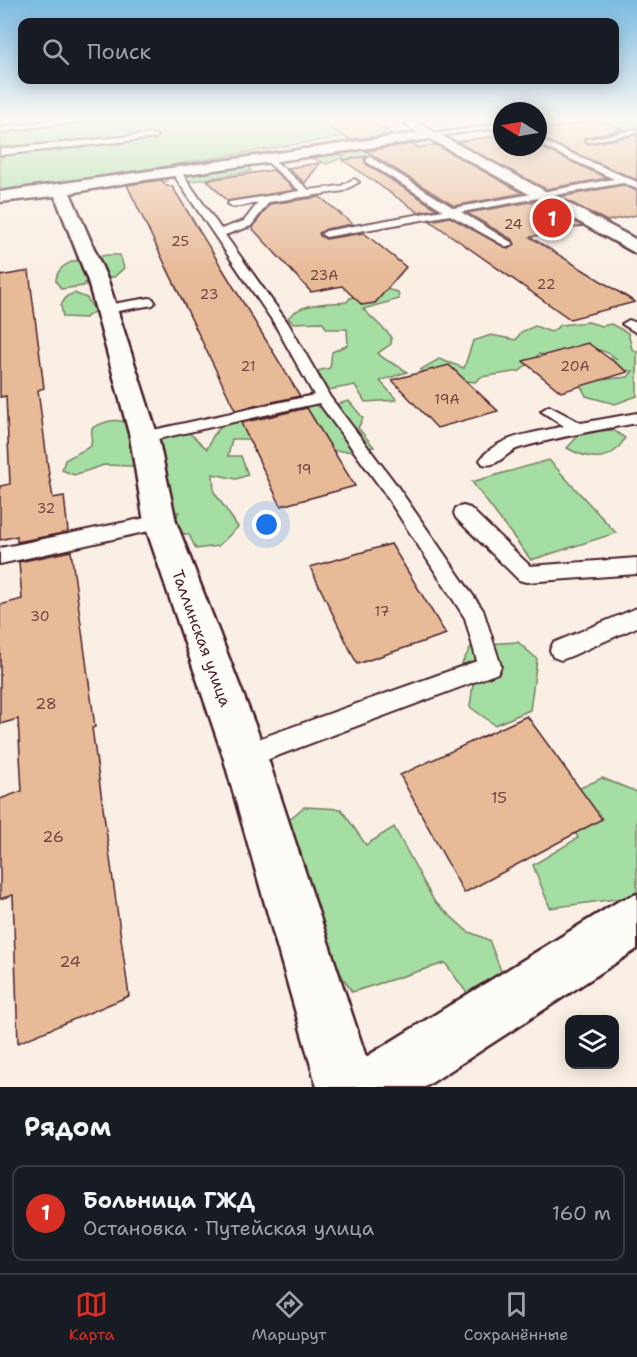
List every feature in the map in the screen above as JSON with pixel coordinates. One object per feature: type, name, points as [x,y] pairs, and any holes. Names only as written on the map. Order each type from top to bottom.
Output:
[{"type":"street","points":[[0,197],[61,190],[192,169]]},
{"type":"street","points":[[492,169],[637,248]]},
{"type":"street","name":"Таллинская улица","points":[[61,190],[98,281],[144,437],[160,522],[245,756],[346,1087]]},
{"type":"street","points":[[372,1087],[637,919]]},
{"type":"lane","points":[[280,169],[308,194]]},
{"type":"lane","points":[[383,169],[507,244]]},
{"type":"lane","points":[[599,169],[637,186]]},
{"type":"lane","points":[[176,171],[281,323],[322,398],[389,487],[475,616],[490,666],[245,756]]},
{"type":"lane","points":[[326,234],[624,180]]},
{"type":"lane","points":[[233,204],[343,189],[354,182]]},
{"type":"lane","points":[[219,233],[247,226],[254,221],[265,200]]},
{"type":"lane","points":[[106,309],[149,302]]},
{"type":"lane","points":[[144,437],[322,398]]},
{"type":"lane","points":[[549,411],[579,428]]},
{"type":"lane","points":[[489,460],[510,445],[579,428],[636,421]]},
{"type":"lane","points":[[464,513],[526,574],[637,566]]},
{"type":"lane","points":[[0,556],[160,522]]},
{"type":"lane","points":[[561,650],[637,616]]},
{"type":"green space","points":[[0,169],[149,169],[86,179],[0,190]]},
{"type":"green space","points":[[218,169],[250,169],[251,171],[193,181],[169,178],[164,183],[147,185],[145,180]]},
{"type":"green space","points":[[108,255],[120,255],[124,268],[114,277],[105,277],[105,270],[90,273],[84,286],[61,289],[56,281],[58,273],[68,263]]},
{"type":"green space","points":[[386,289],[398,292],[399,299],[363,309],[391,336],[391,344],[378,353],[407,372],[380,381],[397,400],[365,402],[355,385],[329,390],[317,371],[330,368],[332,352],[348,345],[347,329],[327,329],[322,322],[293,323],[288,318],[307,306],[347,302],[350,298]]},
{"type":"green space","points":[[74,293],[87,298],[95,311],[85,318],[63,317],[61,305],[67,296]]},
{"type":"green space","points":[[588,322],[602,326],[611,324],[628,333],[632,349],[637,352],[637,396],[615,404],[586,396],[579,382],[628,377],[633,371],[602,368],[600,360],[616,358],[598,350],[568,356],[562,349],[555,356],[539,354],[520,371],[481,377],[475,382],[430,377],[420,370],[439,359],[464,368],[473,341],[491,335],[516,340],[521,332],[535,326],[551,332],[561,325]]},
{"type":"green space","points":[[291,396],[322,408],[349,401],[363,418],[358,428],[374,447],[348,451],[329,450],[290,428],[247,439],[232,439],[228,456],[241,456],[248,475],[236,479],[213,474],[214,492],[238,527],[218,546],[196,549],[189,535],[170,530],[179,512],[149,509],[140,451],[132,466],[104,465],[74,475],[62,470],[65,460],[91,446],[92,428],[102,423],[117,420],[151,429],[180,429],[207,449],[213,436],[225,422],[246,421],[244,410]]},
{"type":"green space","points":[[613,430],[625,438],[613,452],[606,456],[591,457],[567,448],[582,432]]},
{"type":"green space","points":[[549,460],[616,533],[531,560],[472,482]]},
{"type":"green space","points":[[518,642],[537,659],[530,710],[495,725],[470,707],[473,684],[461,665],[472,645]]},
{"type":"green space","points":[[602,778],[637,792],[637,896],[550,908],[533,865],[578,838],[558,798]]},
{"type":"green space","points":[[304,807],[341,809],[366,845],[394,827],[434,901],[467,931],[489,940],[506,984],[475,1004],[445,963],[352,992],[305,916],[287,821]]},
{"type":"building","points":[[288,169],[316,169],[305,183]]},
{"type":"building","points":[[356,169],[373,169],[437,209],[418,212]]},
{"type":"building","points":[[394,169],[479,169],[523,193],[454,206]]},
{"type":"building","points":[[508,169],[587,169],[607,178],[546,189]]},
{"type":"building","points":[[611,169],[637,169],[637,180]]},
{"type":"building","points":[[273,170],[295,190],[227,201],[207,180]]},
{"type":"building","points":[[161,180],[167,186],[172,186],[300,396],[235,410],[127,185]]},
{"type":"building","points":[[623,185],[637,191],[637,215],[607,221],[560,197]]},
{"type":"building","points":[[320,197],[353,224],[326,229],[319,233],[320,236],[326,239],[364,233],[406,267],[375,303],[362,305],[342,286],[311,292],[252,228],[270,204]]},
{"type":"building","points":[[537,201],[583,226],[530,237],[635,302],[570,319],[430,221],[450,217],[508,249],[515,244],[513,240],[467,213]]},
{"type":"building","points":[[29,271],[44,388],[38,390],[49,475],[53,498],[64,496],[68,532],[17,542],[17,536],[0,540],[0,486],[10,484],[6,396],[0,397],[0,276]]},
{"type":"building","points":[[588,343],[628,372],[561,392],[523,361]]},
{"type":"building","points":[[449,365],[498,411],[437,428],[392,380]]},
{"type":"building","points":[[307,408],[355,486],[281,506],[241,423]]},
{"type":"building","points":[[391,544],[446,634],[357,664],[310,567]]},
{"type":"building","points":[[71,551],[95,727],[92,728],[129,996],[18,1043],[13,895],[0,899],[0,799],[22,791],[18,719],[0,724],[0,605],[22,599],[19,562]]},
{"type":"building","points":[[527,716],[602,819],[464,893],[400,775]]},
{"type":"place","name":"Больница ГЖД","points":[[552,218]]}]
